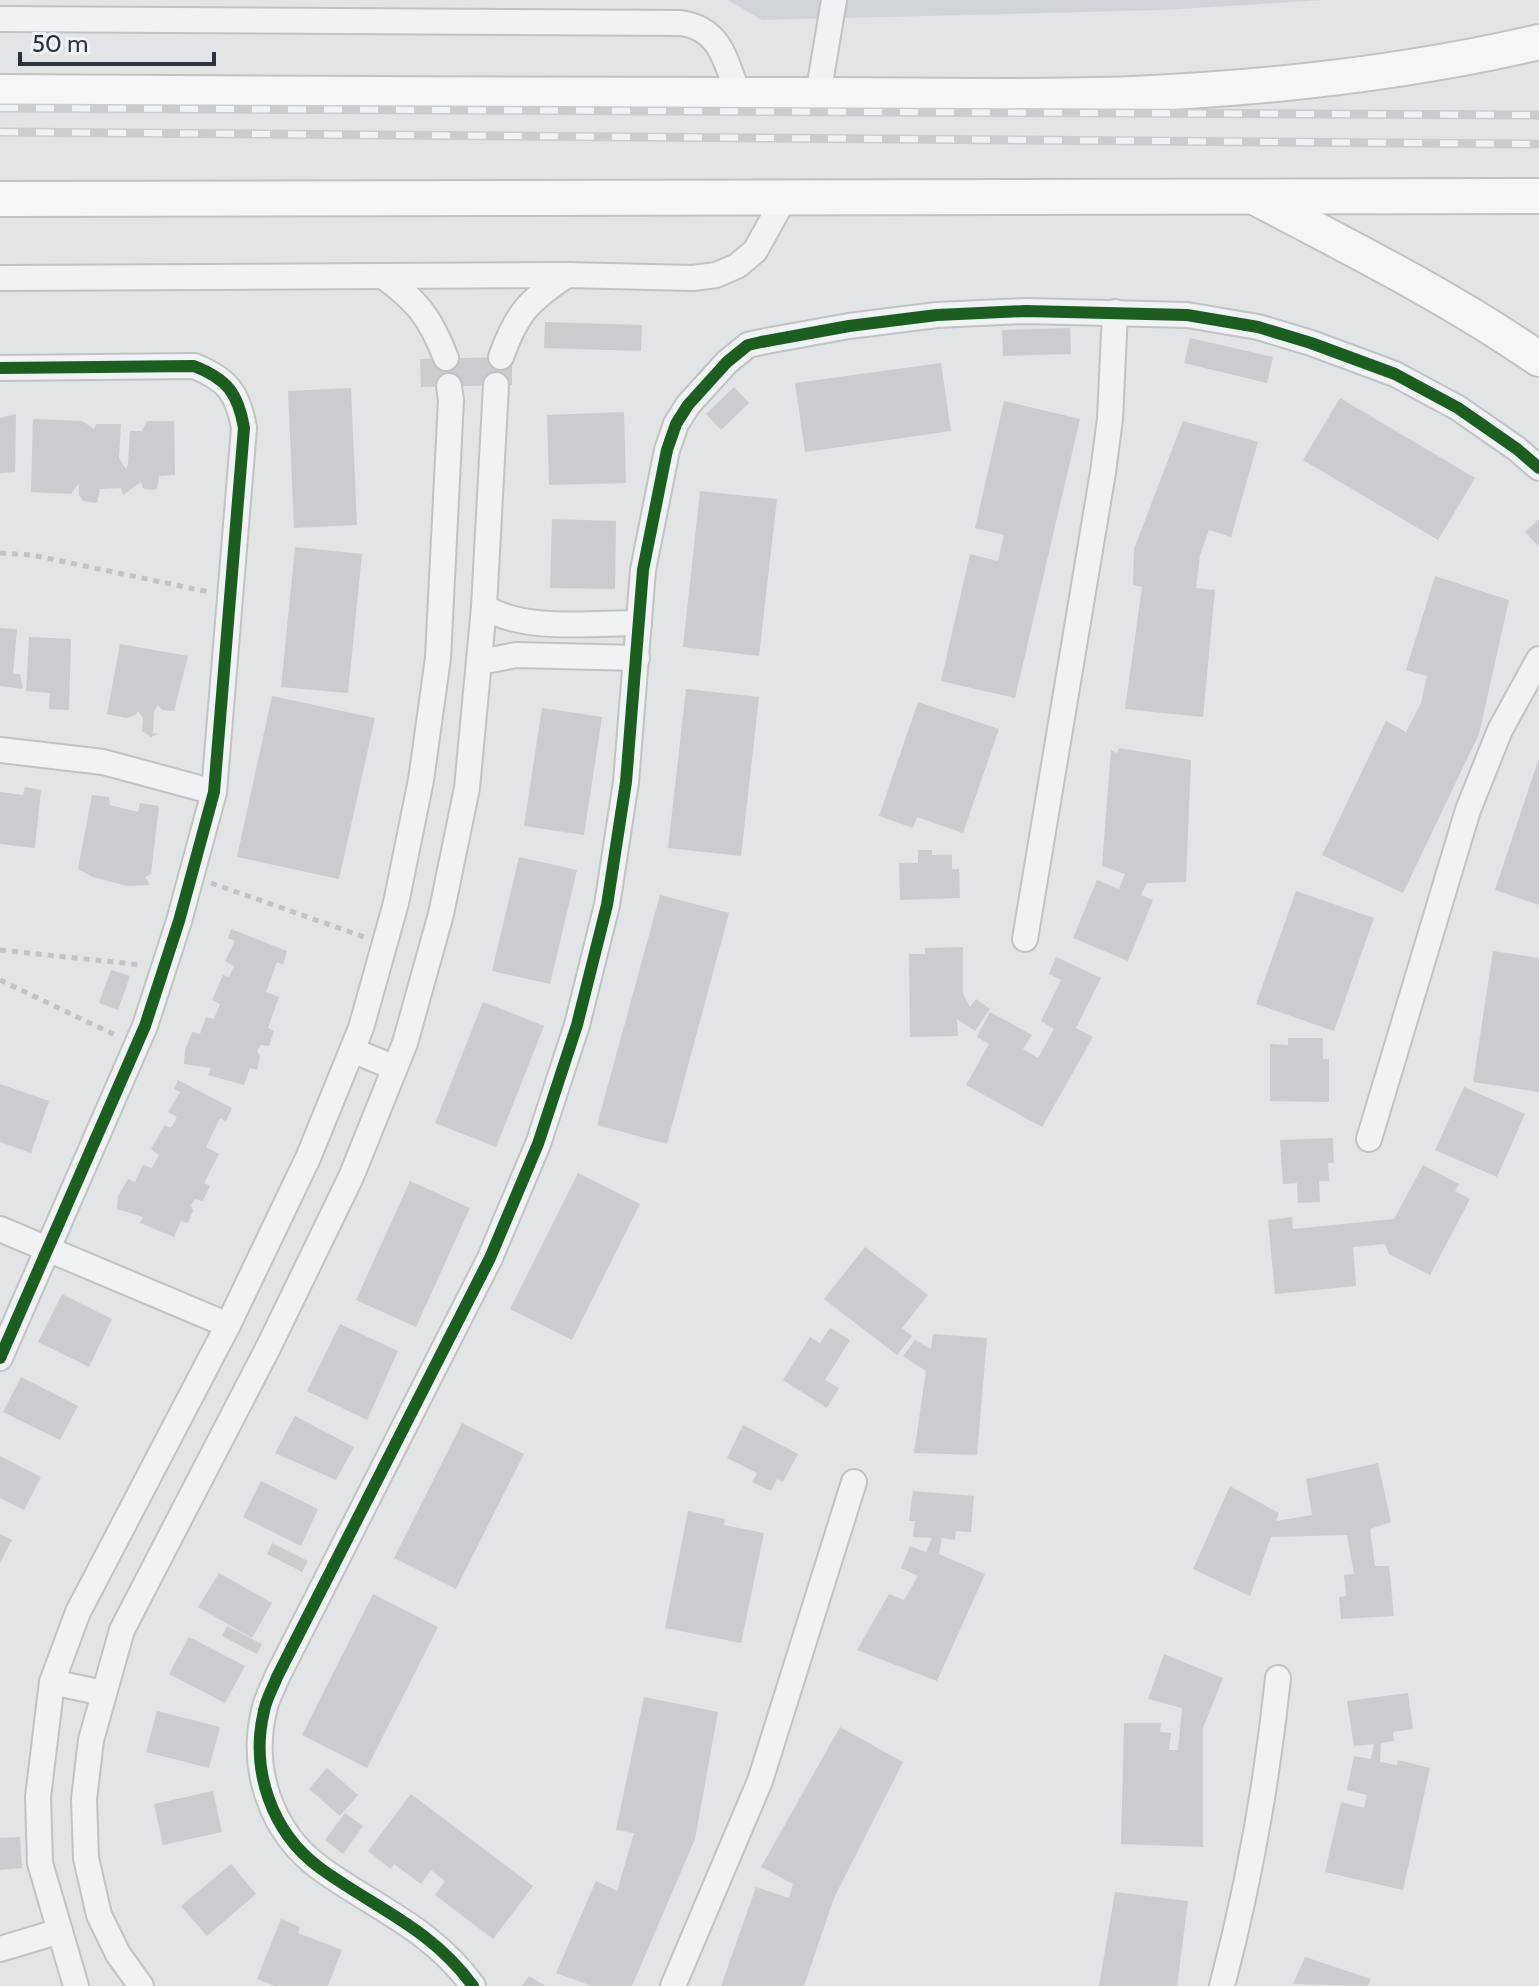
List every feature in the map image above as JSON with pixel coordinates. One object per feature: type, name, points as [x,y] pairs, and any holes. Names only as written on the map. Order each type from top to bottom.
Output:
[{"type":"main road","points":[[1484,55],[1539,18]]},
{"type":"main road","points":[[0,92],[1130,94],[1354,76],[1484,55],[1539,42]]},
{"type":"main road","points":[[1252,196],[1411,279],[1491,326],[1539,359]]},
{"type":"main road","points":[[0,199],[1539,196]]},
{"type":"street","points":[[818,95],[834,0]]},
{"type":"street","points":[[0,19],[681,23],[703,28],[712,35],[739,95]]},
{"type":"street","points":[[0,278],[567,275],[693,278],[716,275],[737,266],[755,251],[785,197]]},
{"type":"street","points":[[501,357],[513,324],[536,295],[567,275]]},
{"type":"street","points":[[383,276],[412,298],[434,327],[446,358]]},
{"type":"street","points":[[473,1986],[438,1945],[319,1867],[293,1843],[274,1813],[262,1780],[259,1744],[264,1709],[277,1677],[490,1258],[538,1144],[577,1025],[607,905],[626,782],[643,570],[667,450],[676,424],[688,405],[737,353],[761,342],[849,326],[937,315],[1026,311],[1187,315],[1258,327],[1395,374],[1458,408],[1539,468]]},
{"type":"street","points":[[1025,939],[1103,472],[1110,419],[1115,312]]},
{"type":"street","points":[[0,368],[194,366],[214,374],[230,388],[241,407],[244,428],[214,792],[192,876],[137,1045],[0,1358]]},
{"type":"street","points":[[141,1986],[118,1954],[99,1915],[86,1858],[84,1799],[91,1740],[122,1630],[269,1346],[351,1177],[405,1043],[441,914],[467,788],[484,607],[496,385]]},
{"type":"street","points":[[76,1986],[40,1863],[38,1797],[52,1682],[78,1612],[228,1325],[308,1158],[361,1028],[396,903],[421,780],[438,658],[449,386]]},
{"type":"street","points":[[449,433],[493,434]]},
{"type":"street","points":[[484,607],[506,618],[530,623],[639,623]]},
{"type":"street","points":[[480,662],[516,655],[637,658]]},
{"type":"street","points":[[1369,1139],[1468,810],[1500,730],[1539,659]]},
{"type":"street","points":[[0,750],[103,762],[214,792]]},
{"type":"street","points":[[352,1050],[395,1068]]},
{"type":"street","points":[[0,1229],[228,1325]]},
{"type":"street","points":[[673,1986],[760,1781],[854,1482]]},
{"type":"street","points":[[1222,1986],[1262,1808],[1278,1678]]},
{"type":"street","points":[[52,1682],[103,1693]]},
{"type":"street","points":[[0,1949],[60,1931]]},
{"type":"path","points":[[0,553],[32,555],[229,597]]},
{"type":"path","points":[[192,876],[385,944]]},
{"type":"path","points":[[0,950],[164,968]]},
{"type":"path","points":[[0,980],[137,1045]]},
{"type":"shaded area","points":[[728,0],[1324,0],[1164,10],[762,20]]},
{"type":"building","points":[[545,322],[642,325],[641,351],[544,348]]},
{"type":"building","points":[[1070,328],[1071,354],[1003,356],[1002,330]]},
{"type":"building","points":[[1190,338],[1273,357],[1267,383],[1184,363]]},
{"type":"building","points":[[512,357],[512,385],[421,387],[420,359]]},
{"type":"building","points":[[941,363],[951,431],[805,452],[795,383]]},
{"type":"building","points":[[734,387],[749,403],[721,430],[706,414]]},
{"type":"building","points":[[351,388],[357,525],[294,528],[288,391]]},
{"type":"building","points":[[1340,398],[1475,478],[1438,540],[1303,460]]},
{"type":"building","points":[[1004,401],[1080,419],[1015,698],[941,681],[970,554],[998,561],[1004,535],[975,528]]},
{"type":"building","points":[[624,412],[626,483],[549,485],[547,415]]},
{"type":"building","points":[[16,414],[15,472],[0,473],[0,418]]},
{"type":"building","points":[[33,419],[82,421],[94,429],[96,424],[121,424],[119,458],[126,469],[130,431],[142,431],[147,421],[174,421],[175,475],[159,476],[157,489],[143,488],[141,482],[123,495],[121,488],[100,489],[97,503],[83,501],[79,495],[79,483],[71,494],[31,492]]},
{"type":"building","points":[[1183,421],[1258,442],[1231,537],[1209,530],[1200,555],[1196,588],[1215,590],[1203,717],[1125,709],[1142,587],[1133,585],[1134,549]]},
{"type":"building","points":[[700,491],[777,499],[759,656],[683,647]]},
{"type":"building","points":[[552,519],[616,521],[615,589],[550,588]]},
{"type":"building","points":[[1539,519],[1539,547],[1525,532]]},
{"type":"building","points":[[295,547],[362,554],[348,693],[281,687]]},
{"type":"building","points":[[1435,576],[1509,600],[1479,734],[1403,893],[1322,855],[1386,721],[1406,732],[1421,703],[1427,676],[1406,670]]},
{"type":"building","points":[[0,628],[17,629],[13,674],[20,674],[23,689],[0,686]]},
{"type":"building","points":[[29,637],[71,639],[69,710],[49,709],[50,693],[26,691]]},
{"type":"building","points":[[120,644],[188,656],[174,711],[162,710],[158,705],[154,711],[153,733],[158,734],[151,737],[142,731],[143,718],[138,711],[136,715],[126,718],[107,714]]},
{"type":"building","points":[[686,689],[759,697],[741,856],[668,848]]},
{"type":"building","points":[[272,696],[375,718],[339,879],[237,857]]},
{"type":"building","points":[[918,702],[999,729],[963,833],[917,817],[913,828],[879,816]]},
{"type":"building","points":[[542,708],[602,717],[584,835],[524,826]]},
{"type":"building","points":[[1119,748],[1191,760],[1186,882],[1147,883],[1141,895],[1153,900],[1128,961],[1073,938],[1097,880],[1119,889],[1125,874],[1102,866],[1111,750],[1117,753]]},
{"type":"building","points":[[1539,758],[1539,905],[1495,890]]},
{"type":"building","points":[[25,787],[41,790],[35,848],[0,844],[0,792],[23,795]]},
{"type":"building","points":[[92,795],[109,797],[110,805],[138,812],[140,803],[159,806],[151,874],[145,877],[150,885],[127,886],[93,877],[78,869]]},
{"type":"building","points":[[918,850],[932,850],[932,855],[952,855],[952,869],[959,869],[960,898],[900,900],[899,863],[918,863]]},
{"type":"building","points":[[519,857],[577,870],[550,984],[492,971]]},
{"type":"building","points":[[1296,891],[1374,918],[1334,1031],[1256,1004]]},
{"type":"building","points":[[660,895],[729,913],[667,1144],[597,1125]]},
{"type":"building","points":[[231,929],[287,951],[283,965],[277,962],[266,992],[279,997],[268,1028],[274,1031],[269,1046],[261,1045],[257,1051],[260,1056],[257,1070],[250,1068],[244,1085],[208,1075],[211,1068],[184,1064],[185,1050],[192,1032],[200,1034],[206,1017],[214,1019],[220,1004],[212,1000],[223,975],[229,977],[234,966],[225,961],[235,941],[228,938]]},
{"type":"building","points":[[963,947],[963,994],[970,1007],[976,999],[990,1009],[975,1031],[957,1019],[958,1036],[910,1037],[909,954],[925,954],[925,948]]},
{"type":"building","points":[[1493,951],[1539,958],[1539,1092],[1473,1082]]},
{"type":"building","points":[[1056,957],[1101,978],[1076,1028],[1093,1037],[1042,1127],[966,1085],[989,1044],[977,1037],[990,1012],[1032,1035],[1023,1049],[1038,1058],[1054,1029],[1041,1021],[1061,980],[1049,974]]},
{"type":"building","points":[[111,970],[130,976],[118,1010],[99,1003]]},
{"type":"building","points":[[483,1002],[544,1026],[496,1147],[435,1123]]},
{"type":"building","points":[[1288,1038],[1323,1038],[1323,1059],[1329,1059],[1329,1102],[1270,1101],[1270,1044],[1288,1045]]},
{"type":"building","points":[[178,1080],[232,1108],[226,1122],[220,1118],[206,1147],[219,1154],[204,1183],[210,1186],[203,1201],[195,1199],[188,1223],[181,1221],[174,1237],[140,1223],[143,1217],[117,1209],[118,1196],[128,1179],[135,1182],[143,1165],[152,1168],[159,1155],[151,1149],[165,1125],[171,1128],[177,1117],[168,1112],[180,1092],[174,1089]]},
{"type":"building","points":[[0,1084],[49,1101],[31,1153],[0,1142]]},
{"type":"building","points":[[1464,1087],[1525,1114],[1497,1177],[1435,1150]]},
{"type":"building","points":[[1333,1138],[1334,1163],[1328,1163],[1329,1181],[1319,1181],[1320,1202],[1298,1203],[1297,1183],[1283,1184],[1280,1140]]},
{"type":"building","points":[[1423,1165],[1459,1184],[1455,1191],[1470,1199],[1430,1275],[1389,1254],[1385,1244],[1353,1247],[1356,1286],[1275,1294],[1268,1220],[1292,1217],[1293,1229],[1394,1219]]},
{"type":"building","points":[[578,1173],[640,1204],[572,1340],[510,1309]]},
{"type":"building","points":[[410,1181],[470,1208],[416,1327],[356,1300]]},
{"type":"building","points":[[865,1247],[928,1295],[902,1328],[912,1336],[897,1355],[824,1299]]},
{"type":"building","points":[[62,1294],[112,1319],[89,1367],[38,1342]]},
{"type":"building","points":[[340,1324],[398,1351],[367,1420],[307,1391]]},
{"type":"building","points":[[830,1328],[850,1340],[825,1380],[839,1388],[827,1408],[783,1380],[810,1337],[820,1343]]},
{"type":"building","points":[[933,1334],[987,1338],[977,1455],[914,1453],[926,1371],[903,1356],[915,1340],[931,1349]]},
{"type":"building","points":[[21,1377],[78,1406],[60,1440],[3,1412]]},
{"type":"building","points":[[295,1416],[354,1447],[336,1480],[275,1453]]},
{"type":"building","points":[[462,1423],[524,1454],[456,1589],[394,1558]]},
{"type":"building","points":[[743,1425],[798,1454],[783,1482],[777,1479],[771,1491],[752,1482],[757,1473],[727,1458]]},
{"type":"building","points":[[0,1456],[41,1477],[24,1510],[0,1498]]},
{"type":"building","points":[[1378,1463],[1391,1522],[1370,1529],[1375,1566],[1389,1566],[1394,1616],[1341,1619],[1339,1597],[1346,1596],[1344,1575],[1354,1574],[1347,1535],[1271,1537],[1250,1596],[1193,1569],[1230,1486],[1279,1513],[1276,1521],[1312,1515],[1306,1479]]},
{"type":"building","points":[[261,1481],[318,1509],[301,1546],[243,1517]]},
{"type":"building","points":[[913,1491],[974,1496],[971,1532],[956,1531],[955,1540],[942,1538],[939,1554],[985,1574],[937,1681],[857,1650],[889,1594],[904,1600],[918,1576],[901,1568],[910,1546],[926,1552],[932,1538],[913,1537],[915,1521],[909,1521]]},
{"type":"building","points":[[688,1511],[725,1519],[724,1525],[764,1533],[741,1643],[665,1628]]},
{"type":"building","points":[[0,1534],[12,1540],[0,1563]]},
{"type":"building","points":[[272,1543],[308,1561],[302,1572],[267,1554]]},
{"type":"building","points":[[219,1573],[272,1603],[252,1638],[198,1607]]},
{"type":"building","points":[[373,1594],[438,1627],[367,1768],[302,1735]]},
{"type":"building","points":[[227,1626],[262,1644],[257,1654],[222,1636]]},
{"type":"building","points":[[189,1637],[245,1666],[225,1703],[169,1674]]},
{"type":"building","points":[[1164,1654],[1223,1678],[1203,1728],[1203,1847],[1121,1844],[1124,1723],[1161,1723],[1160,1732],[1171,1733],[1169,1750],[1178,1750],[1182,1708],[1148,1699]]},
{"type":"building","points":[[1408,1693],[1413,1729],[1393,1732],[1394,1741],[1381,1743],[1380,1762],[1397,1765],[1398,1760],[1430,1768],[1403,1890],[1325,1872],[1341,1802],[1364,1808],[1367,1795],[1347,1790],[1354,1756],[1371,1759],[1374,1744],[1354,1746],[1347,1701]]},
{"type":"building","points":[[644,1697],[718,1712],[695,1839],[632,1986],[592,1986],[556,1973],[596,1881],[617,1891],[634,1833],[616,1830]]},
{"type":"building","points":[[157,1711],[220,1727],[209,1768],[146,1752]]},
{"type":"building","points":[[840,1727],[903,1762],[834,1898],[804,1986],[721,1986],[756,1887],[789,1898],[793,1884],[761,1867]]},
{"type":"building","points":[[327,1768],[358,1795],[340,1816],[309,1789]]},
{"type":"building","points":[[213,1791],[222,1832],[163,1845],[154,1804]]},
{"type":"building","points":[[411,1794],[533,1886],[493,1939],[435,1895],[445,1881],[431,1870],[421,1884],[394,1864],[391,1869],[368,1851]]},
{"type":"building","points":[[345,1813],[363,1826],[343,1854],[325,1840]]},
{"type":"building","points":[[20,1837],[22,1868],[0,1870],[0,1838]]},
{"type":"building","points":[[231,1864],[256,1894],[207,1936],[181,1906]]},
{"type":"building","points":[[1115,1892],[1188,1901],[1177,1986],[1099,1986]]},
{"type":"building","points":[[281,1919],[300,1927],[298,1933],[342,1950],[328,1986],[275,1986],[257,1979]]},
{"type":"building","points":[[1305,1957],[1371,1979],[1368,1986],[1293,1984]]},
{"type":"building","points":[[529,1976],[545,1986],[522,1986]]},
{"type":"railway","points":[[0,108],[1539,115]]},
{"type":"railway","points":[[0,132],[1539,144]]},
{"type":"cycle path","points":[[473,1986],[457,1966],[421,1934],[320,1868],[303,1853],[277,1818],[268,1798],[260,1755],[260,1733],[265,1707],[277,1677],[490,1258],[538,1144],[577,1025],[607,905],[626,782],[643,570],[667,450],[676,424],[688,405],[727,362],[748,345],[849,326],[937,315],[1026,311],[1187,315],[1258,327],[1395,374],[1458,408],[1539,468]]},
{"type":"cycle path","points":[[0,368],[194,366],[215,376],[229,389],[238,405],[244,428],[214,792],[179,921],[145,1026],[0,1358]]}]
